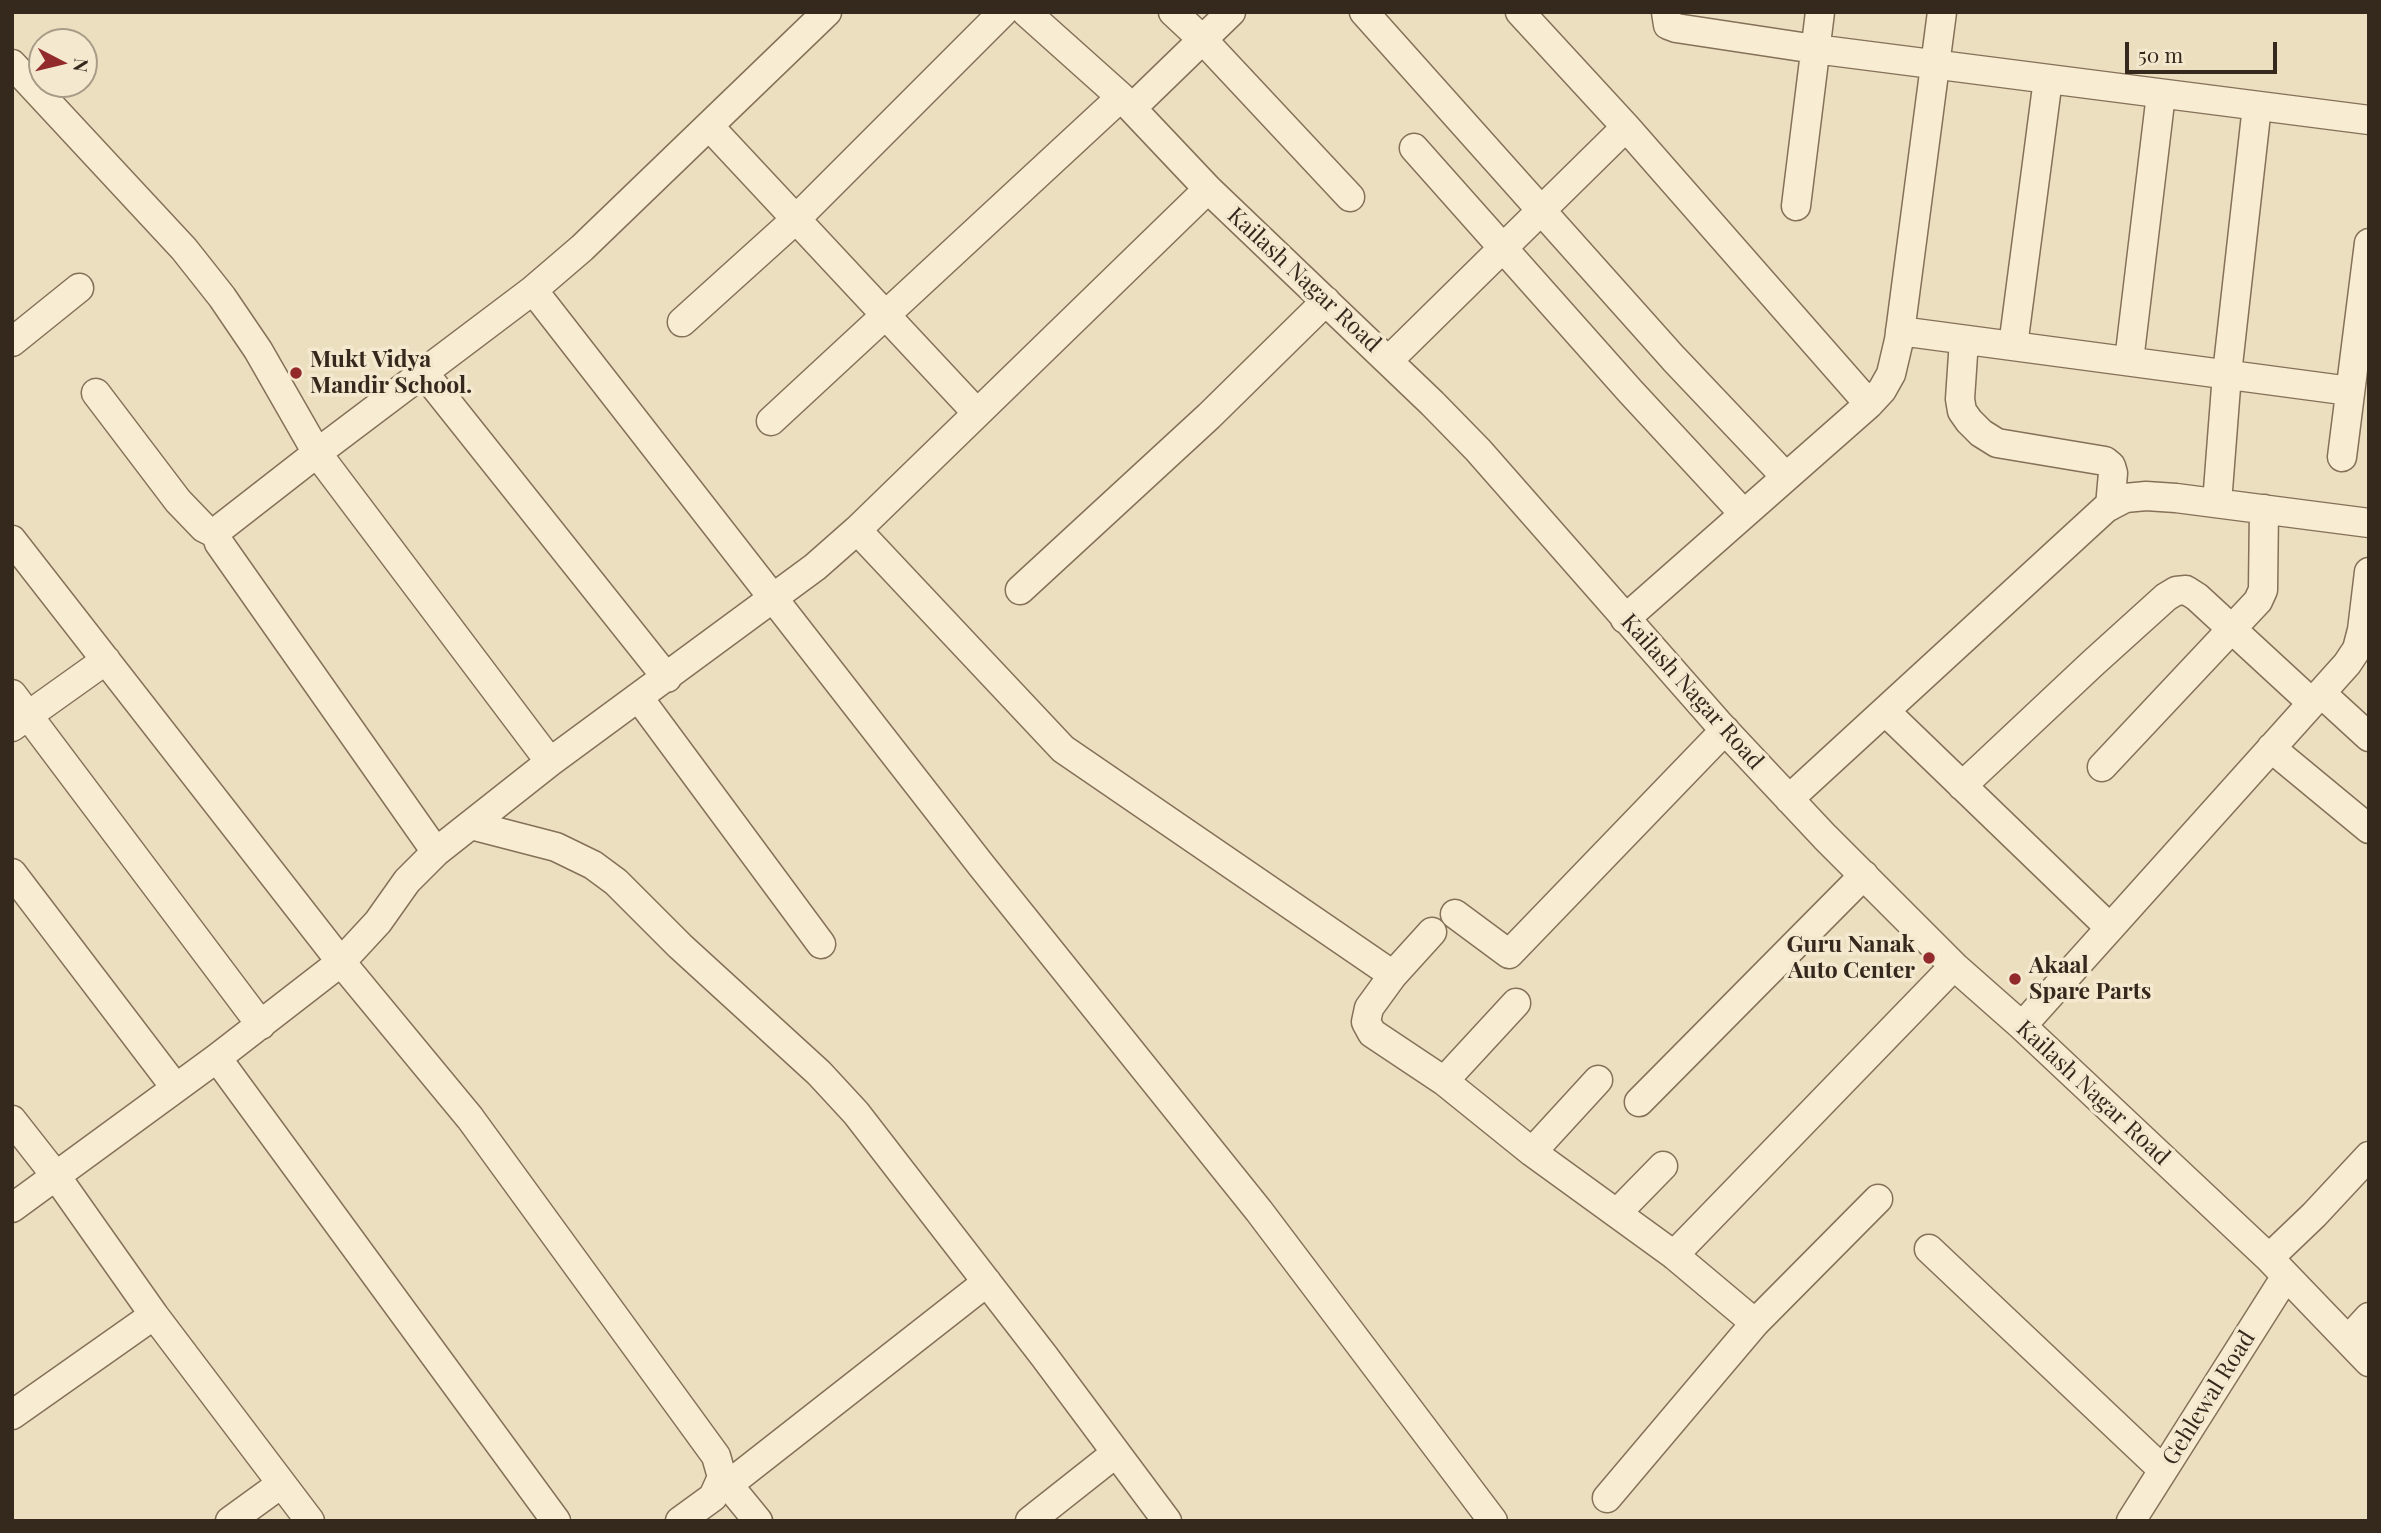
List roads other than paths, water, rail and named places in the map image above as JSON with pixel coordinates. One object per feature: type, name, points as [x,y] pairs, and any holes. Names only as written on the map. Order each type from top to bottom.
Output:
[{"type":"street","points":[[216,534],[317,453],[533,290],[582,248],[827,12]]},
{"type":"street","points":[[682,322],[796,220],[1003,12]]},
{"type":"street","name":"Kailash Nagar Road","points":[[1026,12],[1127,102],[1208,189],[1389,360],[1478,450],[1725,730],[1864,876],[1954,966],[2022,1026],[2277,1267],[2369,1362]]},
{"type":"street","points":[[1173,12],[1350,197]]},
{"type":"street","points":[[771,421],[1127,102],[1203,41],[1231,12]]},
{"type":"street","points":[[1364,12],[1674,359],[1786,477]]},
{"type":"street","points":[[1520,12],[1626,127],[1869,404]]},
{"type":"street","points":[[1666,12],[1668,25],[1676,29],[2369,120]]},
{"type":"street","points":[[1796,206],[1820,12]]},
{"type":"street","points":[[1625,619],[1869,404],[1882,390],[1891,374],[1900,331],[1942,12]]},
{"type":"street","points":[[12,64],[184,249],[214,287],[258,349],[317,453],[550,762]]},
{"type":"street","points":[[2013,346],[2048,79]]},
{"type":"street","points":[[2129,361],[2161,94]]},
{"type":"street","points":[[2217,503],[2227,374],[2257,106]]},
{"type":"street","points":[[709,126],[976,413]]},
{"type":"street","points":[[1389,360],[1626,127]]},
{"type":"street","points":[[1414,148],[1630,391],[1744,514]]},
{"type":"street","points":[[12,1208],[217,1058],[341,962],[378,922],[407,881],[436,852],[550,762],[815,567],[857,530],[1208,189]]},
{"type":"street","points":[[2342,457],[2369,243]]},
{"type":"street","points":[[12,342],[79,289]]},
{"type":"street","points":[[533,290],[981,865],[1259,1211],[1493,1521]]},
{"type":"street","points":[[1020,590],[1209,416],[1326,301]]},
{"type":"street","points":[[1900,331],[2350,391]]},
{"type":"street","points":[[1964,340],[1960,399],[1962,411],[1969,421],[1997,443],[2105,461],[2111,466],[2113,473],[2110,506]]},
{"type":"street","points":[[424,373],[667,678]]},
{"type":"street","points":[[96,393],[178,501],[204,528],[216,534],[219,543],[436,852]]},
{"type":"street","points":[[1789,799],[2045,562],[2110,506],[2125,498],[2146,496],[2217,503],[2369,523]]},
{"type":"street","points":[[2102,767],[2258,601],[2263,590],[2264,509]]},
{"type":"street","points":[[857,530],[1063,749],[1393,975]]},
{"type":"street","points":[[12,540],[341,962],[470,1118],[716,1456],[725,1481],[758,1521]]},
{"type":"street","points":[[2022,1026],[2347,664],[2357,649],[2362,630],[2369,572]]},
{"type":"street","points":[[1962,786],[2102,655],[2176,591],[2186,590],[2197,597],[2232,631],[2369,737]]},
{"type":"street","points":[[106,660],[18,712],[261,1025]]},
{"type":"street","points":[[639,698],[821,944]]},
{"type":"street","points":[[1885,711],[2110,928]]},
{"type":"street","points":[[1455,914],[1509,954],[1725,730]]},
{"type":"street","points":[[2271,748],[2369,829]]},
{"type":"street","points":[[471,825],[556,847],[593,865],[617,882],[680,946],[819,1073],[856,1113],[1167,1521]]},
{"type":"street","points":[[12,873],[174,1087]]},
{"type":"street","points":[[1639,1102],[1864,876]]},
{"type":"street","points":[[1432,932],[1393,975],[1369,1008],[1366,1022],[1372,1033],[1444,1082],[1532,1152],[1674,1255],[1755,1323]]},
{"type":"street","points":[[1674,1255],[1954,966]]},
{"type":"street","points":[[1444,1082],[1516,1003]]},
{"type":"street","points":[[217,1058],[556,1521]]},
{"type":"street","points":[[1532,1152],[1598,1080]]},
{"type":"street","points":[[12,1120],[56,1176],[154,1315],[310,1521]]},
{"type":"street","name":"Gehlewal Road","points":[[2131,1521],[2163,1470],[2277,1267],[2314,1215],[2369,1156]]},
{"type":"street","points":[[1617,1213],[1663,1166]]},
{"type":"street","points":[[1607,1498],[1755,1323],[1878,1199]]},
{"type":"street","points":[[1929,1250],[2163,1470]]},
{"type":"street","points":[[680,1521],[713,1496],[725,1481],[987,1282]]},
{"type":"street","points":[[12,1415],[154,1315]]},
{"type":"street","points":[[2348,1340],[2369,1317]]},
{"type":"street","points":[[1030,1521],[1116,1453]]},
{"type":"street","points":[[230,1521],[281,1484]]},
{"type":"place","name":"Mukt Vidya Mandir School.","points":[[296,373]]},
{"type":"place","name":"Guru Nanak Auto Center","points":[[1929,958]]},
{"type":"place","name":"Akaal Spare Parts","points":[[2015,979]]}]
